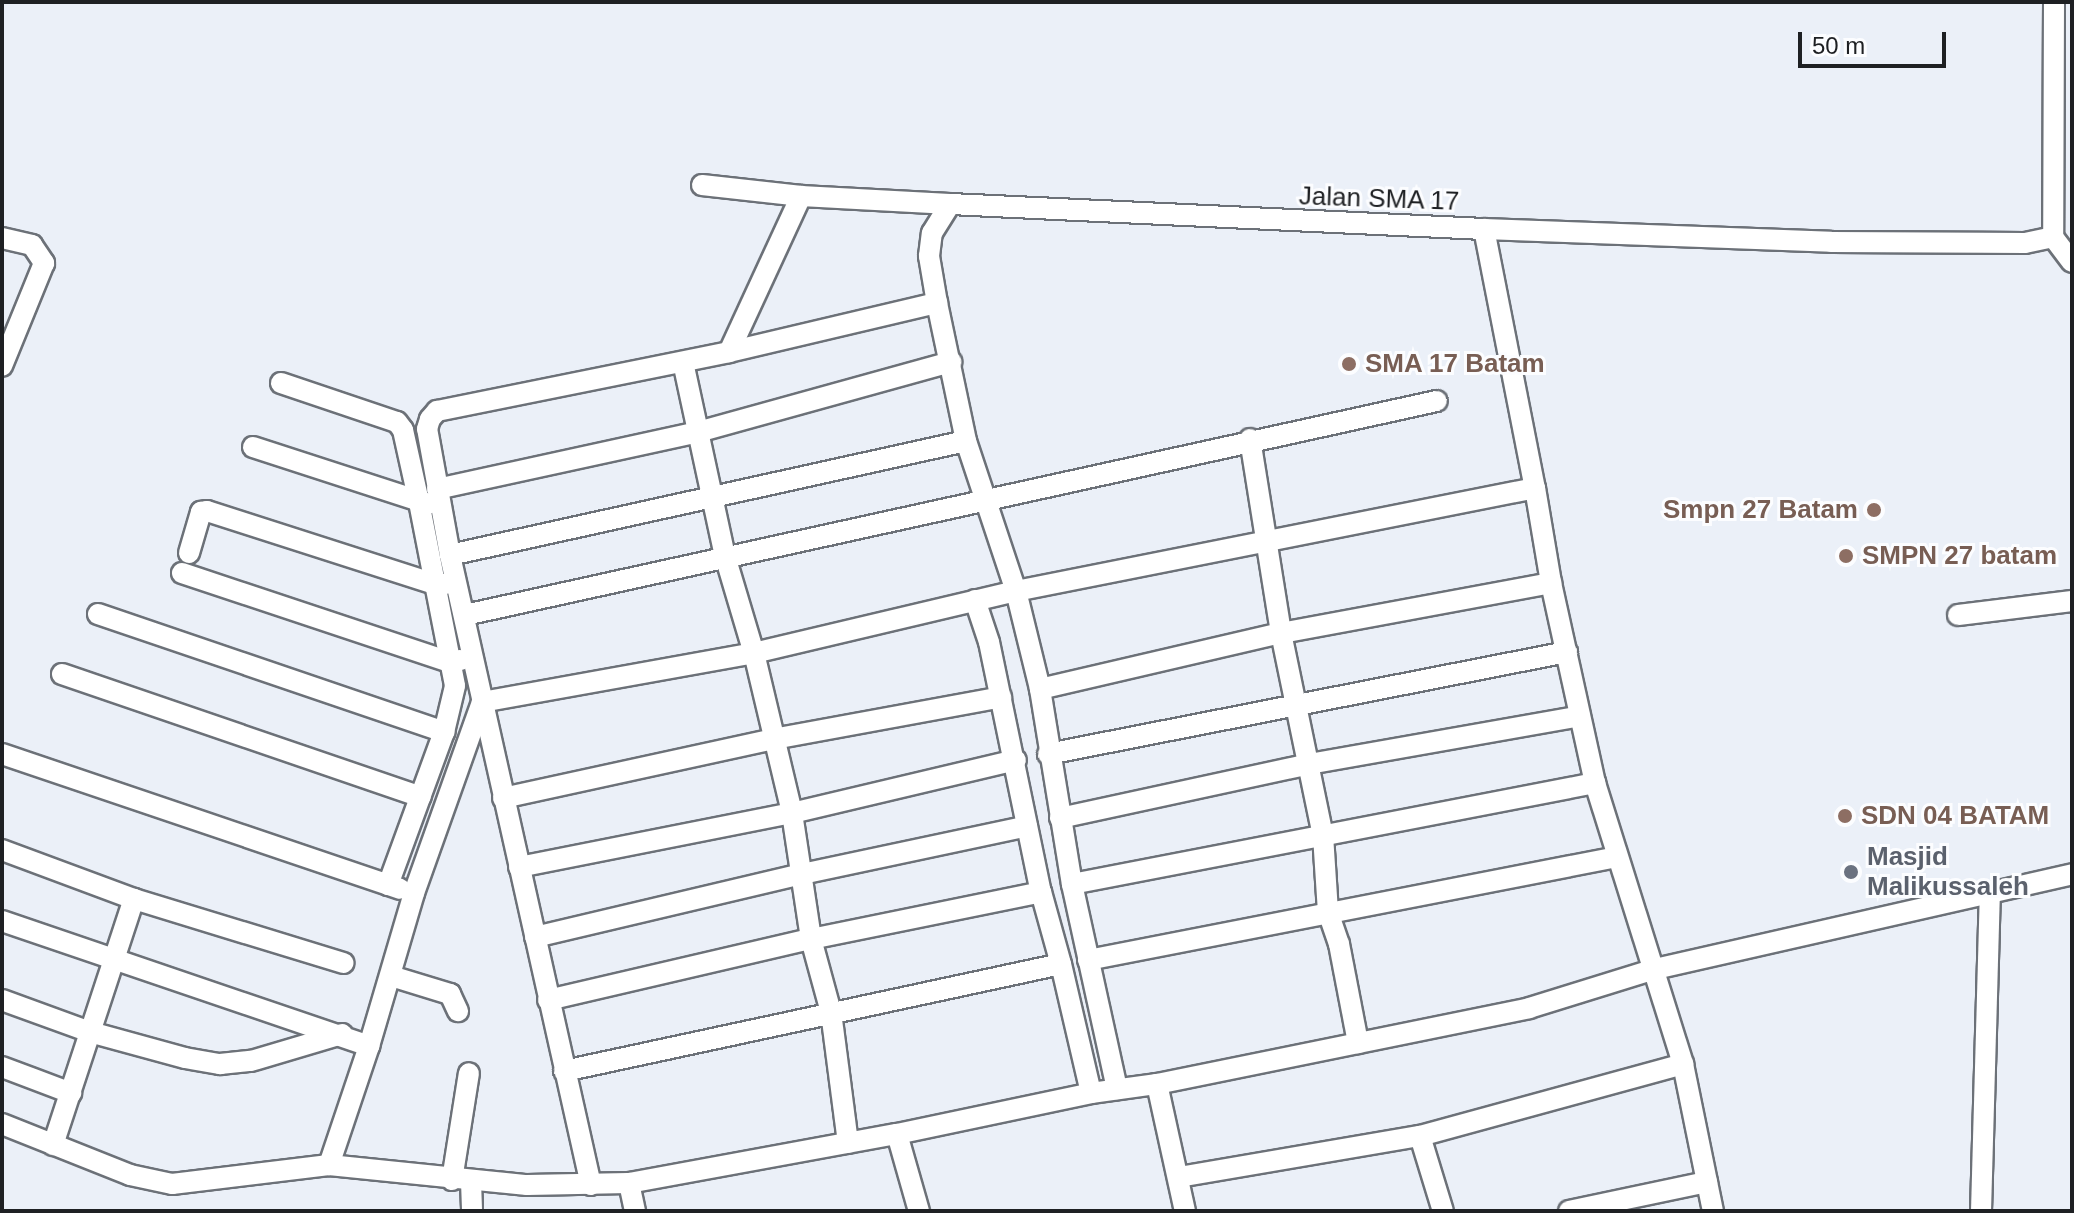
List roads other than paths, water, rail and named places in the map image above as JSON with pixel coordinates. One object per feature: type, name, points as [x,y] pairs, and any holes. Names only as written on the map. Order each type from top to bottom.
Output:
[{"type":"street","points":[[2054,2],[2062,44],[2053,237],[2072,262]]},
{"type":"street","name":"Jalan SMA 17","points":[[702,185],[801,196],[1484,229],[1831,242],[2025,243],[2053,237]]},
{"type":"street","points":[[729,352],[801,196]]},
{"type":"street","points":[[950,204],[932,233],[929,256],[937,303],[966,441],[1016,591],[1040,689],[1048,754],[1072,884],[1117,1089]]},
{"type":"street","points":[[1484,229],[1551,583],[1595,783],[1683,1064],[1713,1211]]},
{"type":"street","points":[[2,238],[32,245],[44,263],[26,314],[3,357]]},
{"type":"street","points":[[591,1185],[450,555],[427,429],[437,411],[683,362],[937,303]]},
{"type":"street","points":[[683,362],[725,556],[754,653],[792,813],[811,939],[831,1012],[848,1143]]},
{"type":"street","points":[[253,447],[419,502],[698,432],[951,362]]},
{"type":"street","points":[[281,383],[397,422],[403,430],[419,502],[450,662],[454,702],[388,885]]},
{"type":"street","points":[[465,615],[986,501],[1250,439],[1437,401]]},
{"type":"street","points":[[1250,439],[1281,633],[1323,835],[1328,912],[1339,944],[1358,1043]]},
{"type":"street","points":[[450,555],[966,441]]},
{"type":"street","points":[[482,702],[754,653],[1016,591],[1535,488]]},
{"type":"street","points":[[189,553],[199,515],[207,511],[435,584],[458,584]]},
{"type":"street","points":[[182,573],[450,662],[473,658]]},
{"type":"street","points":[[1040,689],[1281,633],[1551,583]]},
{"type":"street","points":[[975,600],[1016,760],[1041,892],[1091,1093]]},
{"type":"street","points":[[1958,615],[2072,601]]},
{"type":"street","points":[[98,614],[444,732]]},
{"type":"street","points":[[1048,754],[1567,652]]},
{"type":"street","points":[[62,674],[421,797]]},
{"type":"street","points":[[503,798],[773,739],[1001,697]]},
{"type":"street","points":[[329,1165],[391,976],[414,893],[465,739],[482,702]]},
{"type":"street","points":[[1060,818],[1309,764],[1580,716]]},
{"type":"street","points":[[2,754],[414,893]]},
{"type":"street","points":[[519,867],[792,813],[1016,760]]},
{"type":"street","points":[[1072,884],[1595,783]]},
{"type":"street","points":[[535,937],[802,874],[1027,826]]},
{"type":"street","points":[[2,850],[134,899],[343,963]]},
{"type":"street","points":[[1088,960],[1617,857]]},
{"type":"street","points":[[2,1124],[130,1175],[172,1184],[329,1165],[462,1180],[591,1185],[629,1183],[897,1134],[1091,1093],[1157,1084],[1529,1008],[1655,969],[2072,874]]},
{"type":"street","points":[[548,1000],[811,939],[1041,892]]},
{"type":"street","points":[[1981,1211],[1990,893]]},
{"type":"street","points":[[53,1145],[134,899]]},
{"type":"street","points":[[2,921],[114,961],[342,1034],[369,1046]]},
{"type":"street","points":[[564,1071],[1061,964]]},
{"type":"street","points":[[391,976],[450,994],[458,1011]]},
{"type":"street","points":[[2,1000],[90,1032],[220,1064],[251,1061],[342,1034]]},
{"type":"street","points":[[1179,1177],[1420,1136],[1683,1064]]},
{"type":"street","points":[[2,1067],[71,1093]]},
{"type":"street","points":[[469,1073],[462,1180],[472,1211]]},
{"type":"street","points":[[1157,1084],[1185,1211]]},
{"type":"street","points":[[897,1134],[919,1211]]},
{"type":"street","points":[[1420,1136],[1443,1211]]},
{"type":"street","points":[[1569,1211],[1707,1182]]},
{"type":"street","points":[[629,1183],[635,1211]]},
{"type":"place","name":"SMA 17 Batam","points":[[1349,364]]},
{"type":"place","name":"Smpn 27 Batam","points":[[1874,510]]},
{"type":"place","name":"SMPN 27 batam","points":[[1846,556]]},
{"type":"place","name":"SDN 04 BATAM","points":[[1845,816]]},
{"type":"place","name":"Masjid Malikussaleh","points":[[1851,872]]}]
